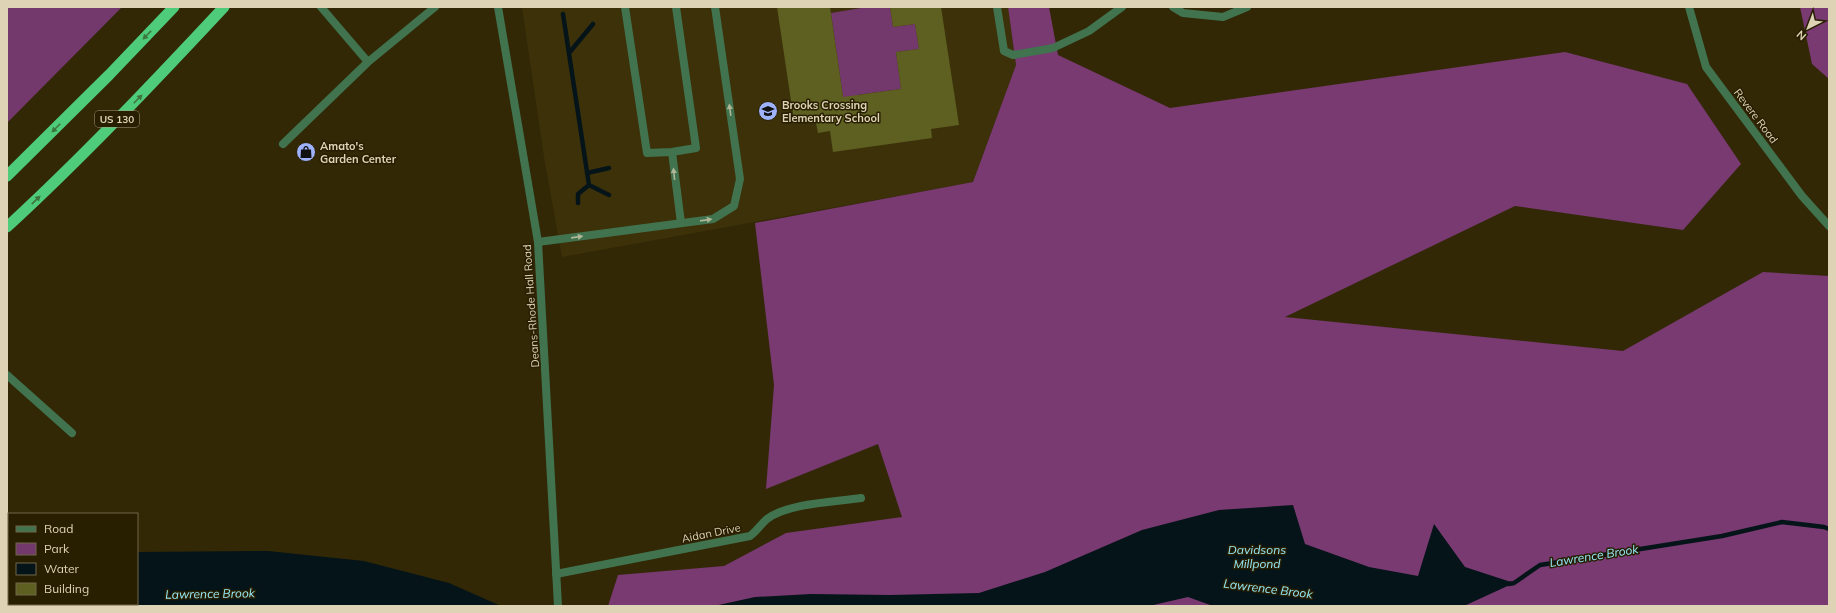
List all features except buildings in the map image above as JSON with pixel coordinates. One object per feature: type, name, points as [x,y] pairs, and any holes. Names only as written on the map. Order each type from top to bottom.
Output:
[{"type":"highway","name":"US 130","points":[[7,176],[109,75],[174,7]]},
{"type":"highway","name":"US 130","points":[[7,227],[37,200],[145,91],[224,7]]},
{"type":"street","points":[[321,7],[368,62]]},
{"type":"street","points":[[283,144],[368,62],[435,7]]},
{"type":"street","name":"Deans-Rhode Hall Road","points":[[498,7],[538,242],[558,606]]},
{"type":"street","points":[[625,7],[647,153],[672,152],[696,148],[676,7]]},
{"type":"street","points":[[538,242],[713,219],[734,206],[740,179],[715,7]]},
{"type":"street","points":[[997,7],[1004,51],[1014,56],[1053,48],[1089,31],[1122,7]]},
{"type":"street","points":[[1173,7],[1183,13],[1223,17],[1247,7]]},
{"type":"street","name":"Revere Road","points":[[1690,7],[1706,67],[1802,196],[1829,226]]},
{"type":"street","points":[[672,152],[681,223]]},
{"type":"street","points":[[7,375],[72,433]]},
{"type":"street","name":"Aidan Drive","points":[[556,574],[750,536],[757,531],[767,519],[789,508],[861,498]]},
{"type":"shaded area","name":"Brooks Crossing Elementary School","points":[[522,7],[1008,7],[1016,65],[973,182],[562,257],[544,157]]},
{"type":"shaded area","points":[[1008,7],[1049,7],[1058,55],[1170,108],[1565,52],[1687,84],[1741,164],[1683,230],[1515,206],[1285,317],[1623,351],[1763,272],[1829,276],[1829,606],[608,606],[618,575],[724,566],[786,533],[902,517],[878,444],[766,489],[774,385],[755,223],[973,182],[1016,65]]},
{"type":"shaded area","points":[[1800,7],[1829,7],[1829,79],[1812,64]]},
{"type":"green space","points":[[7,7],[122,7],[7,123]]},
{"type":"green space","points":[[867,7],[890,7],[893,27],[915,24],[919,49],[896,52],[901,89],[857,95],[846,118],[831,13]]},
{"type":"water","name":"Davidsons Millpond","points":[[1293,505],[1305,544],[1369,567],[1418,576],[1434,524],[1465,567],[1514,583],[1464,606],[1213,606],[1188,597],[1149,606],[714,606],[755,597],[811,594],[890,595],[979,593],[1045,572],[1142,530],[1219,510]]},
{"type":"water","points":[[268,551],[364,561],[449,583],[501,606],[7,606],[7,559],[8,605],[138,605],[138,552]]},
{"type":"waterway","points":[[563,14],[589,185],[609,195]]},
{"type":"waterway","points":[[569,53],[593,24]]},
{"type":"waterway","points":[[587,173],[609,168]]},
{"type":"waterway","points":[[578,203],[578,194],[589,185]]},
{"type":"waterway","name":"Lawrence Brook","points":[[1509,584],[1514,583],[1540,565],[1722,536],[1782,522],[1824,527],[1829,529]]},
{"type":"place","name":"Brooks Crossing Elementary School","points":[[768,111]]},
{"type":"place","name":"Amato's Garden Center","points":[[306,152]]}]
